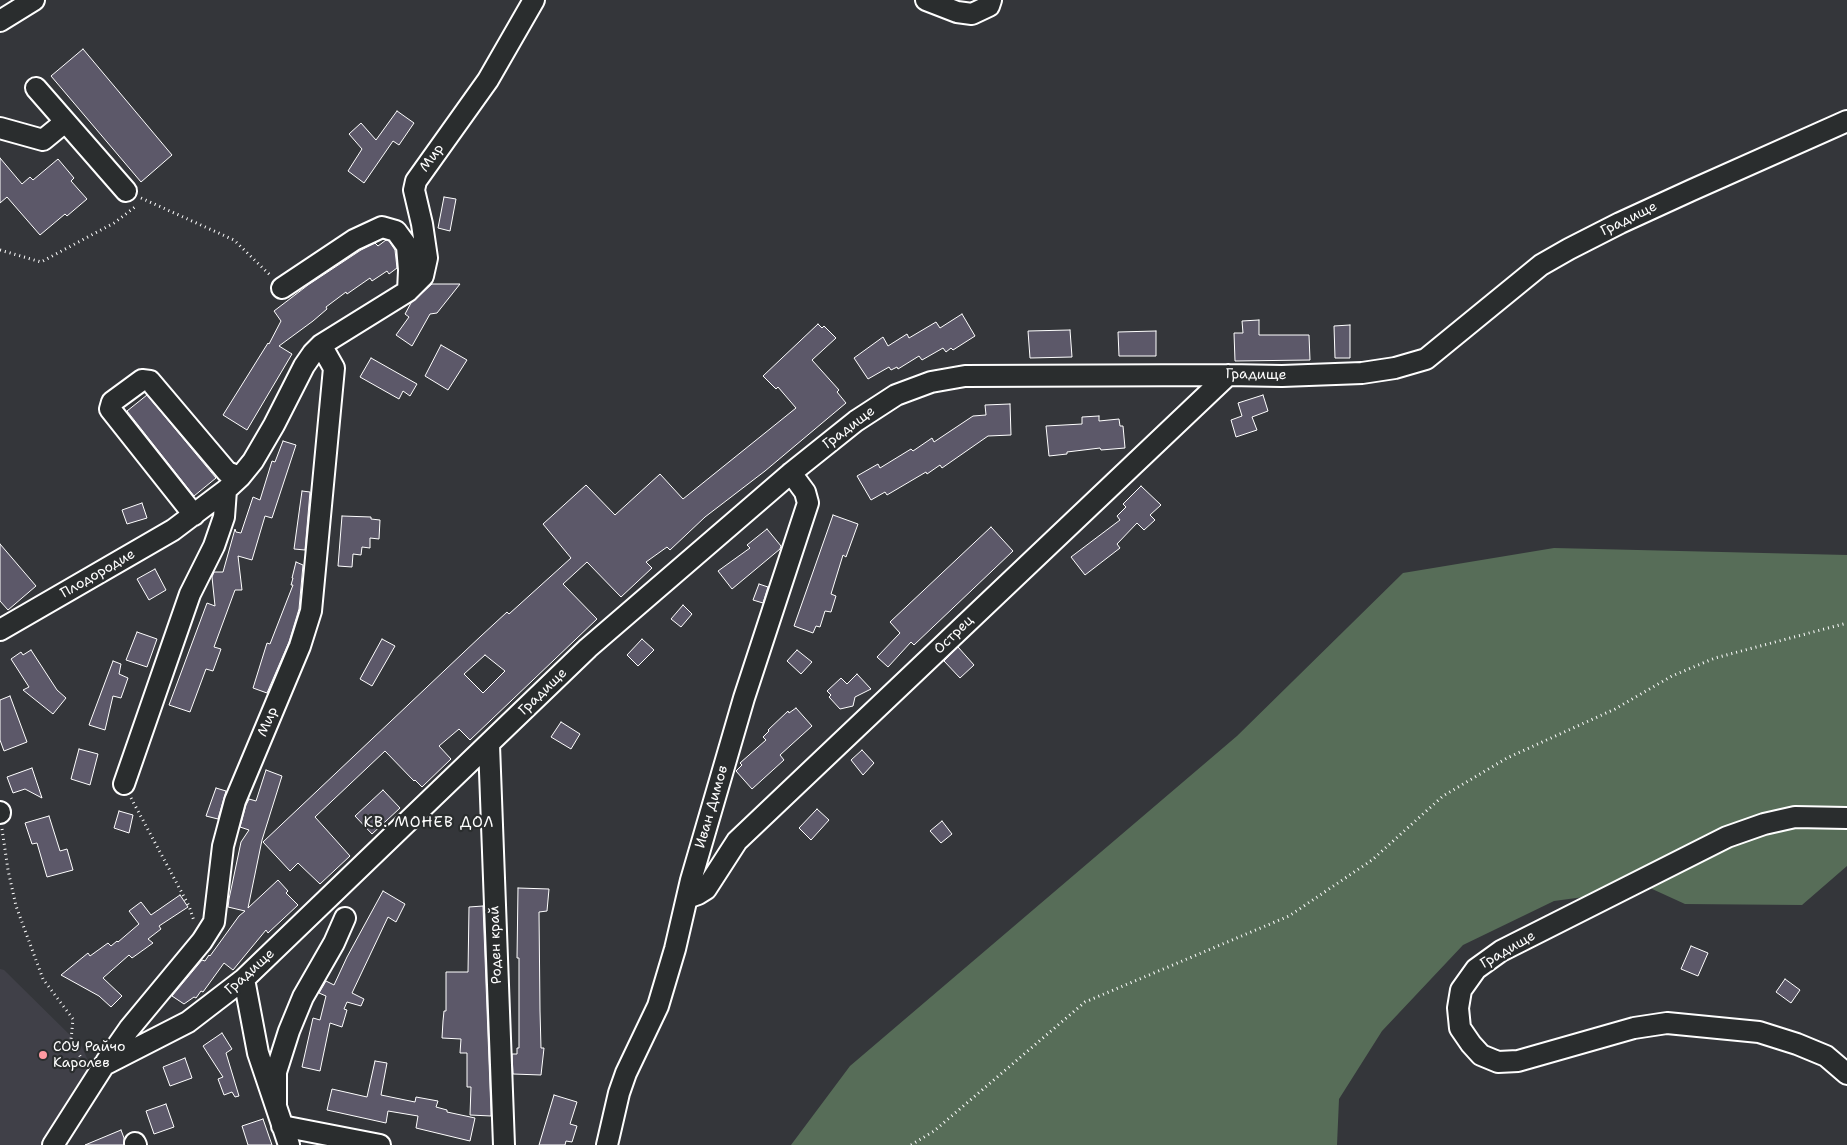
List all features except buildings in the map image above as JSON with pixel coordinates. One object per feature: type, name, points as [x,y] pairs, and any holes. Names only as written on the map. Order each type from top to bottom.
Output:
[{"type":"street","points":[[0,22],[34,0]]},
{"type":"street","name":"Мир","points":[[194,515],[233,484],[252,461],[313,353],[321,345],[408,291],[422,276],[427,258],[414,190],[416,181],[488,80],[534,0]]},
{"type":"street","points":[[926,0],[957,12],[972,14],[989,6],[991,0]]},
{"type":"street","points":[[36,88],[126,192]]},
{"type":"street","name":"Градище","points":[[104,1065],[188,1022],[244,979],[588,648],[791,473],[856,421],[896,395],[931,382],[964,376],[1282,376],[1362,373],[1395,368],[1426,359],[1541,265],[1562,253],[1620,223],[1847,121]]},
{"type":"street","points":[[0,128],[43,140],[65,122]]},
{"type":"street","points":[[282,288],[354,240],[382,227],[396,230],[407,246],[408,291]]},
{"type":"street","name":"Мир","points":[[104,1065],[129,1029],[202,941],[214,922],[223,846],[235,801],[300,646],[311,611],[334,368],[321,345]]},
{"type":"street","name":"Острец","points":[[687,898],[698,894],[706,888],[737,841],[1228,375]]},
{"type":"street","points":[[124,784],[190,594],[214,546],[233,484],[227,472],[150,381],[142,380],[112,402],[110,409],[194,515]]},
{"type":"street","name":"Иван Димов","points":[[606,1145],[626,1073],[658,1006],[675,949],[691,880],[744,698],[808,503],[805,492],[791,473]]},
{"type":"street","name":"Плодородие","points":[[0,630],[174,530],[194,515]]},
{"type":"street","name":"Роден край","points":[[489,745],[504,1145]]},
{"type":"street","name":"Градище","points":[[1847,818],[1795,817],[1764,824],[1728,837],[1501,951],[1476,969],[1462,990],[1458,1008],[1460,1028],[1471,1044],[1482,1055],[1498,1062],[1518,1061],[1634,1028],[1667,1023],[1759,1032],[1797,1044],[1826,1056],[1847,1074]]},
{"type":"street","points":[[276,1106],[276,1072],[289,1031],[303,997],[334,943],[345,918]]},
{"type":"street","points":[[244,979],[258,1053],[286,1136],[380,1145]]},
{"type":"street","points":[[54,1145],[104,1065]]},
{"type":"path","points":[[0,250],[41,262],[114,223],[145,199],[234,240],[282,288]]},
{"type":"path","points":[[911,1145],[934,1131],[1085,1002],[1288,916],[1372,860],[1443,796],[1508,758],[1615,709],[1672,676],[1707,662],[1847,623]]},
{"type":"path","points":[[124,784],[190,906]]},
{"type":"path","points":[[0,813],[8,870],[16,906],[43,979],[73,1019],[71,1040],[84,1062],[90,1089]]},
{"type":"shaded area","name":"СОУ Райчо Каролев","points":[[0,969],[4,970],[82,1047],[89,1063],[85,1079],[43,1145],[0,1145]]},
{"type":"green space","points":[[1554,548],[1847,555],[1847,866],[1802,905],[1685,904],[1650,888],[1554,901],[1463,945],[1382,1031],[1339,1099],[1337,1145],[791,1145],[850,1066],[1237,736],[1403,573]]},
{"type":"place","name":"СОУ Райчо Каролев","points":[[43,1055]]},
{"type":"district","name":"КВ. МОНЕВ ДОЛ","points":[[429,823]]}]
